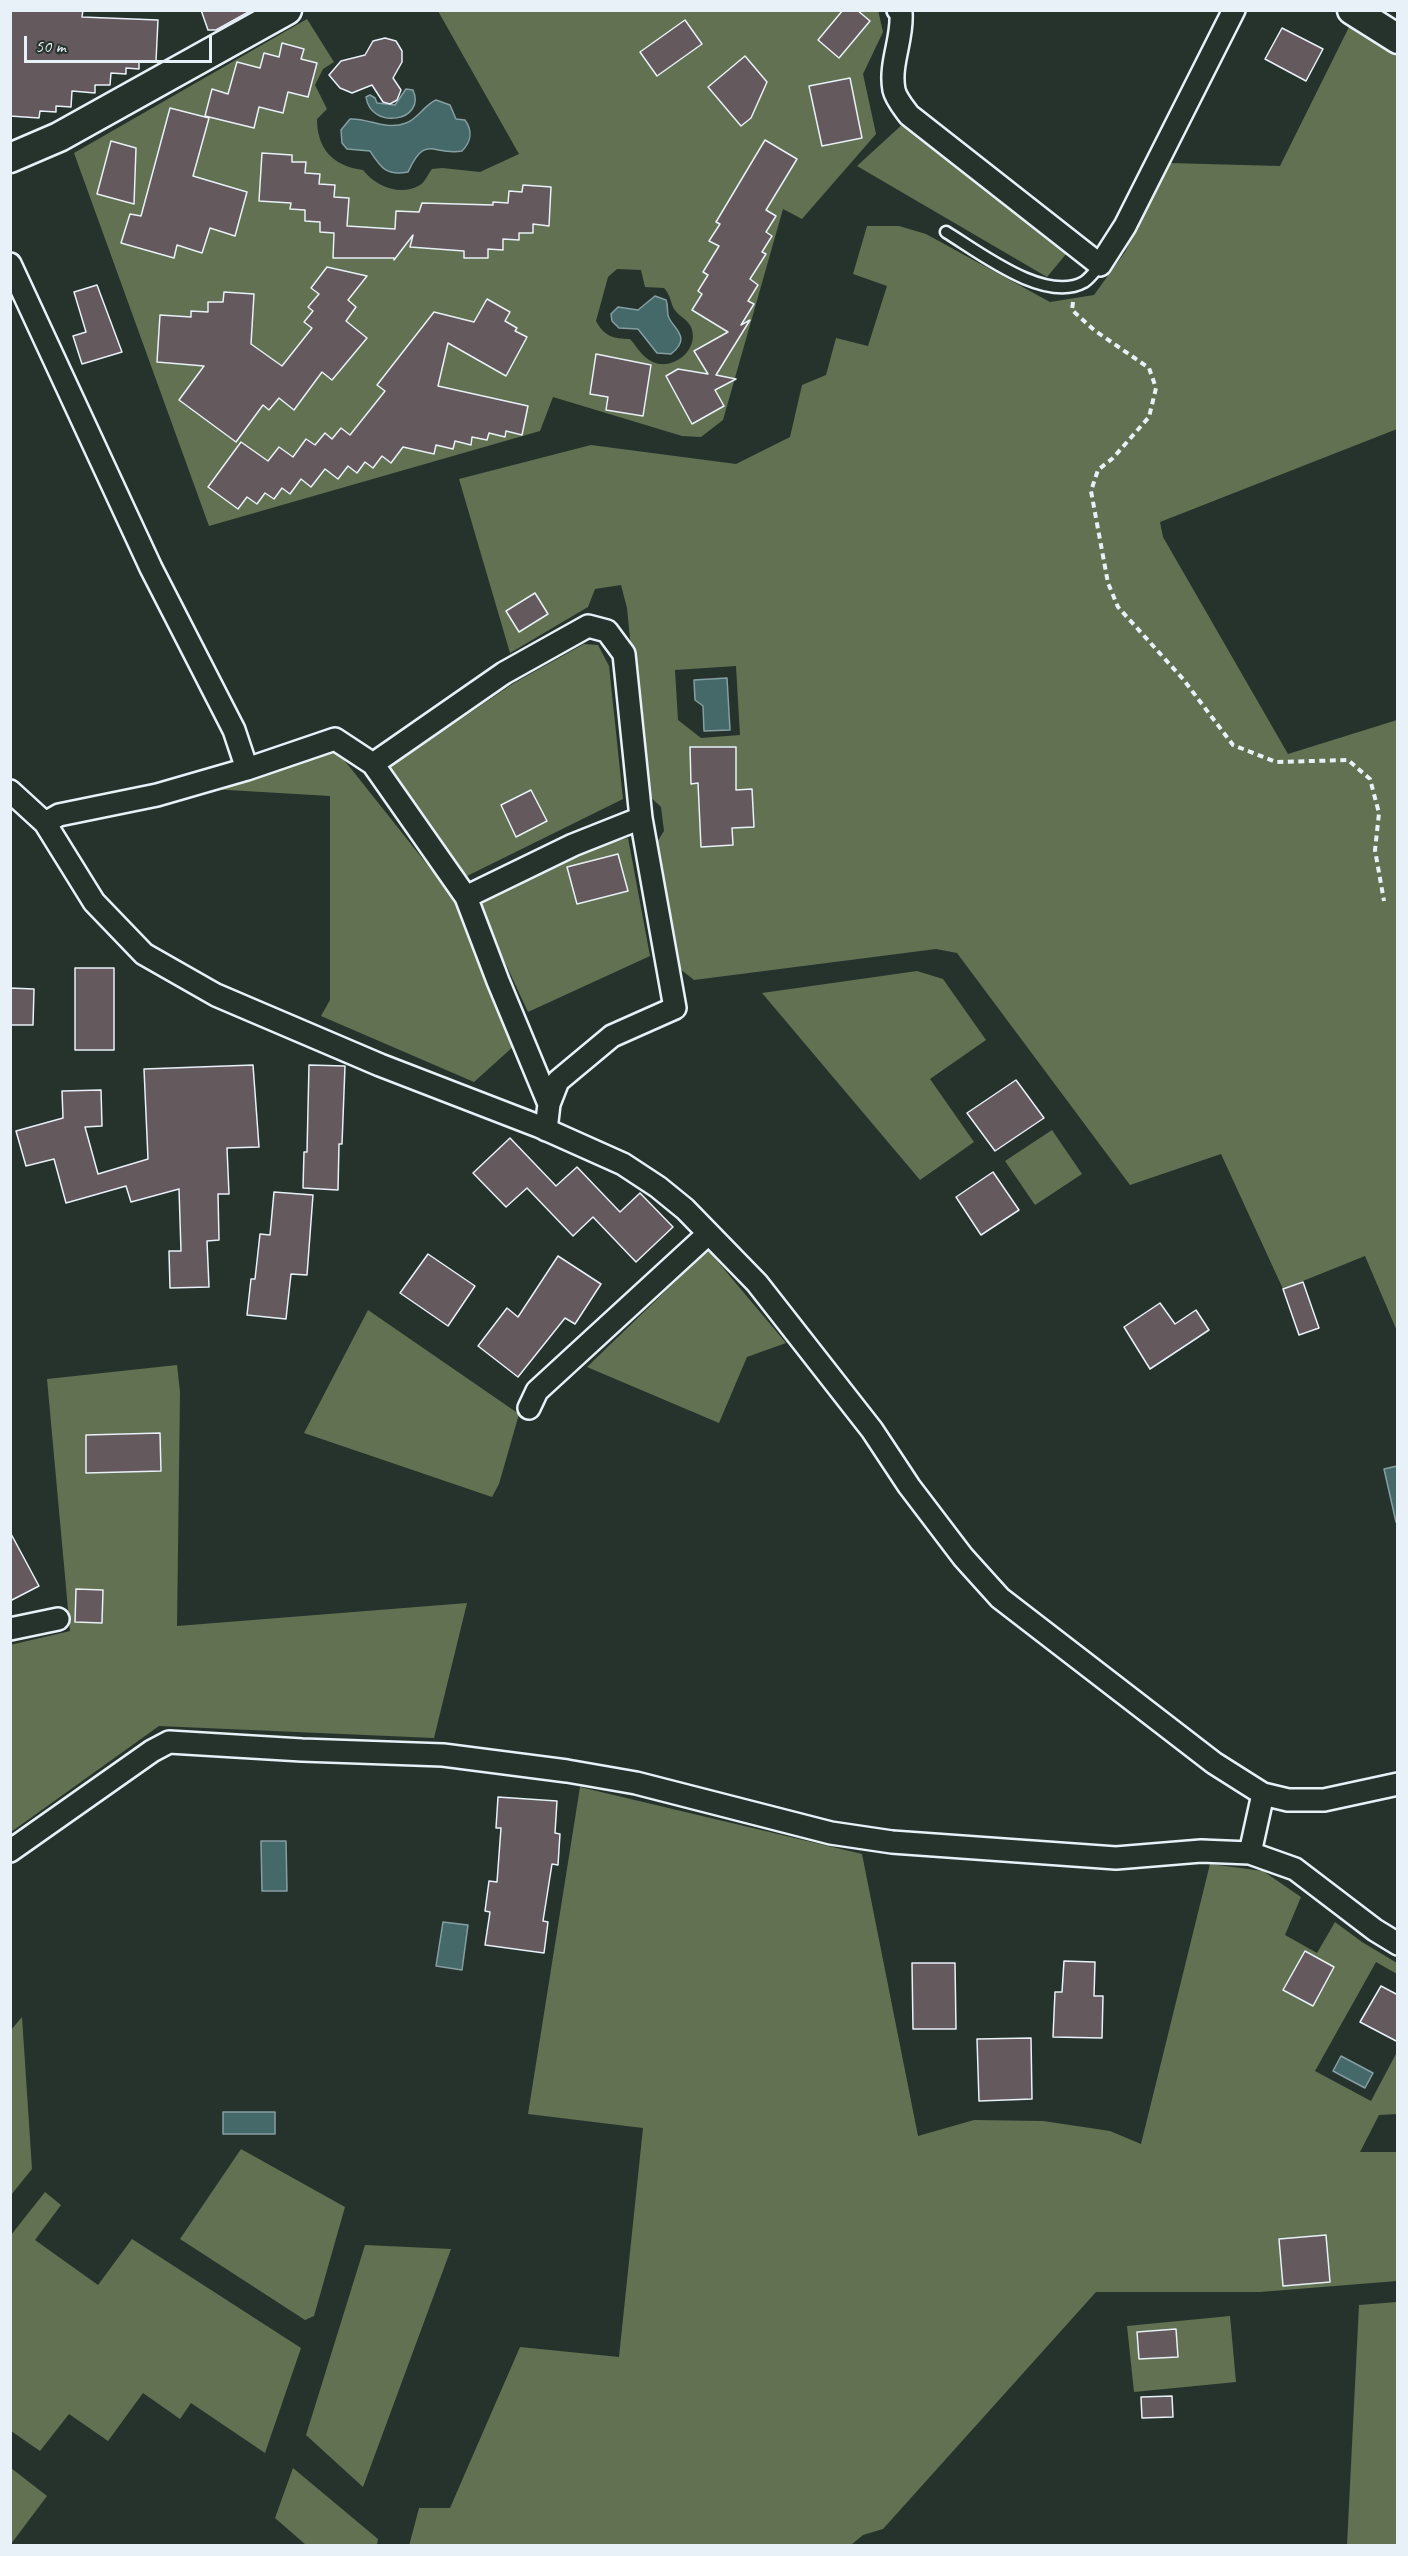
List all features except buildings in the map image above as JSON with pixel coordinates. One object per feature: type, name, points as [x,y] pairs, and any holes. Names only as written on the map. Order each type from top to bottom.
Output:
[{"type":"street","points":[[10,158],[59,137],[287,10]]},
{"type":"street","points":[[898,10],[901,13],[902,28],[894,64],[894,92],[909,115],[1100,265],[1125,226],[1234,10]]},
{"type":"street","points":[[1352,10],[1398,39]]},
{"type":"street","points":[[10,264],[151,568],[234,730],[247,769]]},
{"type":"street","points":[[373,764],[504,673],[588,626],[607,632],[624,654],[641,818],[675,1008],[612,1036],[558,1081],[549,1104],[546,1130]]},
{"type":"street","points":[[45,823],[59,815],[157,795],[247,769],[335,739],[373,764],[466,897],[549,1104]]},
{"type":"street","points":[[10,791],[45,823],[94,902],[144,954],[216,995],[278,1023],[546,1130],[623,1164],[658,1187],[685,1209],[757,1283],[872,1430],[909,1486],[963,1557],[1000,1598],[1214,1763],[1263,1794],[1288,1800],[1324,1800],[1398,1784]]},
{"type":"street","points":[[466,897],[573,845],[641,818]]},
{"type":"street","points":[[529,1408],[537,1392],[708,1234]]},
{"type":"street","points":[[10,1629],[58,1619]]},
{"type":"street","points":[[10,1851],[152,1751],[169,1742],[443,1755],[636,1783],[831,1833],[892,1842],[1116,1858],[1201,1851],[1250,1853],[1295,1869],[1375,1930],[1398,1944]]},
{"type":"street","points":[[1250,1853],[1263,1794]]},
{"type":"lane","points":[[946,232],[1018,275],[1049,287],[1074,287],[1087,281],[1100,265]]},
{"type":"path","points":[[1074,287],[1072,310],[1094,330],[1149,368],[1156,388],[1149,417],[1113,458],[1098,470],[1091,491],[1108,583],[1118,607],[1183,679],[1233,745],[1275,762],[1317,759],[1348,760],[1370,779],[1379,813],[1375,850],[1384,901]]},
{"type":"green space","points":[[878,10],[883,32],[863,74],[876,134],[802,219],[783,209],[723,420],[701,437],[682,436],[553,397],[540,431],[209,526],[74,153],[307,19],[334,62],[323,69],[315,85],[327,109],[317,119],[320,139],[335,160],[343,165],[363,170],[374,181],[397,190],[420,185],[432,169],[480,172],[519,154],[438,11]],"holes":[[[617,269],[641,270],[645,287],[664,288],[674,309],[687,321],[692,330],[693,338],[687,352],[668,364],[649,360],[630,339],[610,336],[596,321],[608,277]]]},
{"type":"green space","points":[[1351,23],[1397,51],[1397,429],[1160,522],[1163,537],[1288,754],[1397,720],[1397,1331],[1365,1256],[1283,1289],[1221,1154],[1130,1185],[957,953],[936,949],[694,980],[680,969],[657,842],[664,831],[661,807],[645,792],[627,608],[621,585],[595,589],[588,607],[510,653],[459,479],[591,445],[736,464],[790,437],[802,385],[826,375],[836,338],[868,346],[887,286],[853,274],[867,226],[899,226],[926,234],[1050,302],[1094,295],[1125,252],[1168,163],[1280,166]],"holes":[[[736,666],[740,735],[701,738],[678,720],[675,670]]]},
{"type":"green space","points":[[905,122],[1067,253],[1047,277],[857,166]]},
{"type":"green space","points":[[584,644],[598,645],[609,666],[623,799],[465,877],[390,767],[514,683]]},
{"type":"green space","points":[[337,751],[453,897],[515,1045],[474,1082],[321,1016],[330,1000],[330,796],[211,789]]},
{"type":"green space","points":[[628,838],[650,956],[528,1012],[477,902],[573,853]]},
{"type":"green space","points":[[917,971],[943,979],[986,1040],[930,1079],[974,1142],[920,1180],[762,993]]},
{"type":"green space","points":[[1052,1130],[1082,1174],[1035,1205],[1005,1161]]},
{"type":"green space","points":[[708,1250],[786,1343],[747,1357],[719,1423],[587,1367]]},
{"type":"green space","points":[[368,1310],[519,1414],[499,1484],[492,1497],[304,1433]]},
{"type":"green space","points":[[177,1365],[180,1392],[177,1626],[467,1603],[434,1738],[159,1726],[11,1832],[10,1645],[70,1631],[47,1379]]},
{"type":"green space","points":[[580,1787],[862,1854],[918,2136],[974,2120],[1043,2121],[1110,2131],[1141,2144],[1210,1864],[1263,1871],[1301,1897],[1285,1935],[1317,1953],[1335,1922],[1397,1963],[1397,1974],[1376,1962],[1315,2071],[1371,2101],[1397,2052],[1397,2114],[1379,2115],[1360,2152],[1397,2152],[1397,2281],[1260,2292],[1096,2292],[883,2529],[863,2535],[851,2545],[409,2546],[419,2508],[450,2508],[520,2347],[619,2357],[643,2128],[528,2114]]},
{"type":"green space","points":[[22,2017],[32,2169],[11,2195],[11,2030]]},
{"type":"green space","points":[[241,2149],[345,2207],[314,2316],[305,2320],[180,2239]]},
{"type":"green space","points":[[45,2192],[61,2205],[35,2240],[98,2285],[132,2239],[301,2348],[265,2453],[191,2403],[180,2419],[143,2393],[108,2441],[69,2414],[40,2451],[11,2431],[11,2235]]},
{"type":"green space","points":[[365,2245],[451,2249],[363,2487],[306,2435]]},
{"type":"green space","points":[[1397,2302],[1397,2545],[1347,2545],[1359,2305]]},
{"type":"green space","points":[[1230,2316],[1236,2382],[1134,2392],[1127,2326]]},
{"type":"green space","points":[[11,2468],[47,2496],[10,2544]]},
{"type":"green space","points":[[293,2468],[378,2539],[377,2545],[306,2545],[275,2518]]},
{"type":"water","points":[[406,89],[413,90],[415,101],[412,109],[406,115],[397,118],[377,115],[370,108],[366,97],[370,95],[377,103],[395,105]]},
{"type":"water","points":[[436,100],[450,105],[456,119],[465,120],[468,124],[470,136],[462,151],[425,150],[414,160],[408,172],[394,173],[381,166],[370,151],[347,149],[342,143],[341,130],[350,119],[391,126],[399,125],[410,121]]},
{"type":"water","points":[[655,296],[666,300],[668,315],[681,337],[678,348],[671,354],[657,353],[638,329],[619,328],[612,321],[611,314],[618,307],[638,310]]},
{"type":"water","points":[[727,678],[730,730],[704,731],[703,706],[695,700],[694,680]]},
{"type":"water","points":[[1397,1466],[1398,1522],[1396,1522],[1384,1469]]},
{"type":"water","points":[[261,1841],[286,1841],[287,1891],[262,1891]]},
{"type":"water","points":[[443,1922],[468,1925],[462,1970],[436,1966]]},
{"type":"water","points":[[1341,2056],[1373,2073],[1365,2088],[1333,2071]]},
{"type":"water","points":[[223,2112],[275,2112],[275,2134],[223,2134]]}]
